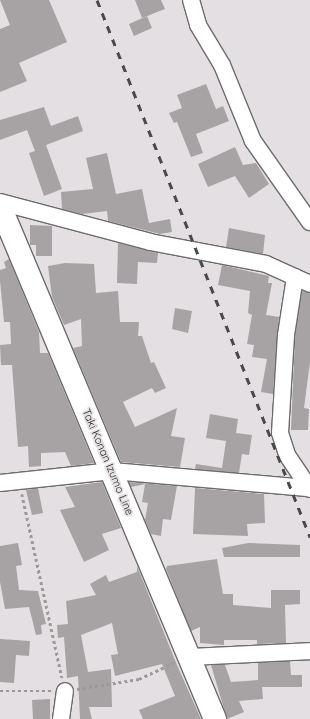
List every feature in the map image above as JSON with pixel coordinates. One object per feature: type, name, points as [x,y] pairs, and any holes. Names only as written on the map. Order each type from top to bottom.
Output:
[{"type":"main road","name":"Taki Konan Izumo Line","points":[[0,206],[112,470],[188,658],[215,719]]},
{"type":"street","points":[[191,0],[198,25],[222,65],[253,141],[310,222]]},
{"type":"street","points":[[0,202],[150,242],[266,264],[310,284]]},
{"type":"street","points":[[295,277],[286,335],[280,432],[287,455],[308,489]]},
{"type":"street","points":[[0,483],[112,470],[308,489]]},
{"type":"street","points":[[188,658],[310,651]]},
{"type":"street","points":[[61,719],[65,691]]},
{"type":"path","points":[[20,481],[65,691]]},
{"type":"path","points":[[0,691],[65,691],[139,679],[188,658]]},
{"type":"building","points":[[0,0],[49,0],[67,42],[19,63],[27,81],[0,92],[0,29],[10,25]]},
{"type":"building","points":[[135,0],[161,0],[165,9],[142,18]]},
{"type":"building","points":[[147,16],[152,28],[134,36],[129,24]]},
{"type":"building","points":[[206,84],[216,109],[223,106],[229,121],[196,134],[203,153],[191,157],[177,122],[174,123],[169,113],[182,108],[177,95]]},
{"type":"building","points":[[44,107],[51,126],[78,116],[83,131],[46,145],[62,189],[44,196],[29,153],[35,151],[27,130],[0,140],[0,120]]},
{"type":"building","points":[[235,147],[243,165],[256,163],[269,184],[249,198],[235,176],[208,187],[198,164]]},
{"type":"building","points":[[107,153],[116,194],[142,189],[149,223],[170,219],[172,232],[160,234],[108,221],[107,211],[82,214],[62,209],[61,192],[93,189],[86,158]]},
{"type":"building","points":[[30,225],[52,226],[52,256],[36,256],[36,245],[30,245]]},
{"type":"building","points":[[229,228],[265,235],[263,254],[226,247]]},
{"type":"building","points":[[118,243],[158,253],[157,263],[138,262],[137,284],[117,283]]},
{"type":"building","points":[[9,259],[39,332],[40,353],[48,353],[94,463],[71,466],[65,452],[41,453],[41,466],[29,467],[28,446],[18,447],[12,365],[1,365],[0,345],[11,344],[10,322],[4,322],[0,281],[0,270],[6,268],[4,262]]},
{"type":"building","points":[[65,263],[94,264],[96,293],[118,291],[120,322],[139,322],[138,336],[142,336],[151,363],[154,362],[166,388],[155,393],[152,388],[123,402],[135,427],[177,408],[171,436],[185,438],[180,467],[121,462],[73,348],[82,346],[81,319],[64,325],[52,297],[48,266]]},
{"type":"building","points":[[222,265],[269,276],[268,283],[272,283],[266,315],[279,317],[273,394],[261,392],[267,359],[252,357],[254,345],[247,344],[252,315],[248,313],[250,291],[218,285]]},
{"type":"building","points":[[302,291],[310,293],[310,362],[304,408],[309,409],[308,430],[291,430],[295,336]]},
{"type":"building","points":[[175,308],[192,311],[188,333],[172,329]]},
{"type":"building","points":[[210,414],[238,419],[236,433],[252,435],[249,455],[242,454],[239,473],[195,469],[196,464],[222,468],[226,441],[206,438]]},
{"type":"building","points":[[102,482],[121,528],[102,534],[109,550],[84,562],[60,510],[75,507],[65,487]]},
{"type":"building","points":[[129,482],[177,486],[171,520],[163,519],[161,536],[151,534],[145,520],[148,503],[142,502],[145,484],[131,487]]},
{"type":"building","points":[[38,488],[43,513],[32,515],[26,490]]},
{"type":"building","points":[[195,488],[264,494],[265,523],[247,524],[248,536],[193,534]]},
{"type":"building","points":[[18,543],[22,565],[16,566],[19,590],[38,591],[46,624],[41,625],[42,634],[36,635],[29,607],[5,609],[0,582],[0,546]]},
{"type":"building","points":[[248,543],[300,545],[300,557],[224,557],[222,548]]},
{"type":"building","points":[[217,559],[223,594],[233,594],[233,605],[271,608],[271,590],[300,590],[300,604],[285,605],[286,643],[257,644],[257,640],[224,640],[224,645],[200,643],[200,627],[191,631],[166,569],[167,566]]},
{"type":"building","points":[[137,566],[177,665],[201,719],[143,719],[139,710],[175,696],[162,664],[115,676],[111,655],[118,654],[112,623],[81,635],[88,672],[111,669],[112,707],[89,707],[92,719],[80,719],[78,676],[67,678],[64,637],[58,638],[57,625],[68,624],[66,601],[96,595],[90,584],[106,575],[109,582],[137,572]]},
{"type":"building","points":[[0,639],[30,641],[29,656],[16,655],[14,683],[0,682]]},
{"type":"building","points":[[290,661],[291,675],[302,675],[302,687],[262,687],[263,699],[239,701],[244,712],[227,719],[211,665],[225,665],[231,682],[258,680],[258,663]]},
{"type":"building","points":[[50,699],[50,719],[33,719],[32,700]]},
{"type":"railway","points":[[97,0],[310,537]]}]
